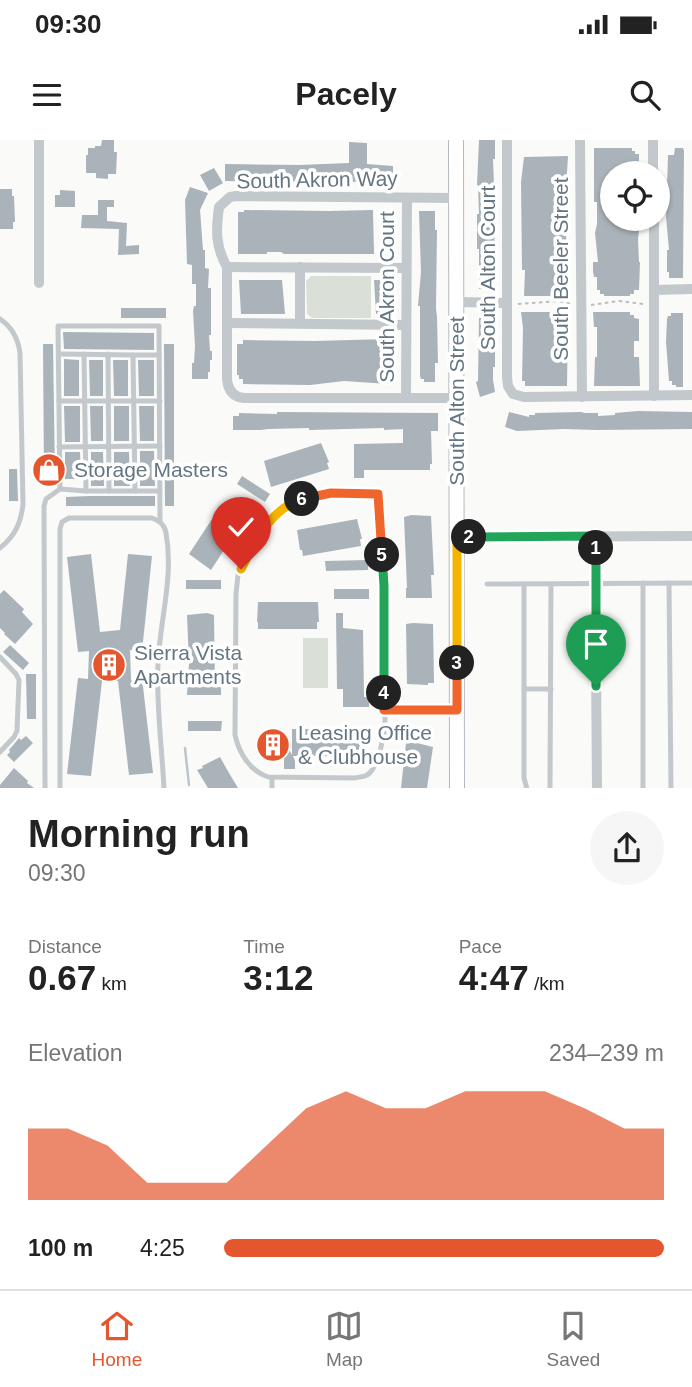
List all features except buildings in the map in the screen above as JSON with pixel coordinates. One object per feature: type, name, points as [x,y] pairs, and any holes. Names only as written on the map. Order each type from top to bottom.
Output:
[{"type":"street","points":[[39,140],[39,283]]},
{"type":"street","name":"South Alton Street","points":[[456,140],[457,788]]},
{"type":"street","name":"South Alton Court","points":[[507,140],[508,386],[513,394],[524,397],[582,397]]},
{"type":"street","name":"South Beeler Street","points":[[580,140],[582,397]]},
{"type":"street","points":[[653,140],[653,161]]},
{"type":"street","name":"South Akron Way","points":[[456,198],[236,196],[230,197],[219,207],[218,220],[219,253],[227,267],[228,386],[238,398],[457,398]]},
{"type":"street","name":"South Akron Court","points":[[406,397],[407,198]]},
{"type":"street","points":[[654,231],[654,396]]},
{"type":"street","points":[[227,267],[406,268]]},
{"type":"street","points":[[299,323],[300,267]]},
{"type":"street","points":[[654,290],[692,289]]},
{"type":"street","points":[[457,302],[507,303]]},
{"type":"street","points":[[228,323],[406,325]]},
{"type":"street","points":[[582,397],[692,395]]},
{"type":"street","points":[[596,536],[597,788]]},
{"type":"street","points":[[457,537],[692,536]]},
{"type":"lane","points":[[0,319],[11,328],[20,353],[23,504],[16,530],[0,548]]},
{"type":"lane","points":[[60,489],[58,326],[159,326],[160,522]]},
{"type":"lane","points":[[59,354],[159,355]]},
{"type":"lane","points":[[84,354],[86,491]]},
{"type":"lane","points":[[108,354],[109,491]]},
{"type":"lane","points":[[133,355],[135,491]]},
{"type":"lane","points":[[59,401],[159,401]]},
{"type":"lane","points":[[59,447],[160,446]]},
{"type":"lane","points":[[45,788],[46,499],[60,489],[160,491]]},
{"type":"lane","points":[[331,493],[378,494],[384,586],[384,731],[373,769],[366,776],[355,778],[272,778],[253,769],[236,740],[236,594],[240,572],[268,523],[280,509],[297,500],[331,493]]},
{"type":"lane","points":[[60,788],[60,526],[69,519],[152,519],[160,522],[166,530],[167,585],[158,664],[159,731],[164,788]]},
{"type":"lane","points":[[643,583],[643,788]]},
{"type":"lane","points":[[669,583],[671,788]]},
{"type":"lane","points":[[487,584],[692,583]]},
{"type":"lane","points":[[550,788],[551,584]]},
{"type":"lane","points":[[524,585],[524,778],[527,788]]},
{"type":"lane","points":[[0,657],[19,680],[17,731],[0,752]]},
{"type":"lane","points":[[524,689],[551,689]]},
{"type":"lane","points":[[384,710],[457,710]]},
{"type":"lane","points":[[272,778],[272,788]]},
{"type":"shaded area","points":[[311,276],[371,276],[371,318],[312,318],[307,314],[306,281]]},
{"type":"shaded area","points":[[303,638],[328,638],[328,688],[303,688]]},
{"type":"waterway","points":[[185,748],[189,785]]},
{"type":"place","name":"Storage Masters","points":[[49,470]]},
{"type":"place","name":"Sierra Vista Apartments","points":[[109,665]]},
{"type":"place","name":"Leasing Office & Clubhouse","points":[[273,745]]},
{"type":"route","points":[[241,569],[272,518],[289,504],[331,493],[378,494],[384,586],[384,710],[457,710],[457,537],[596,536],[596,686]]}]
